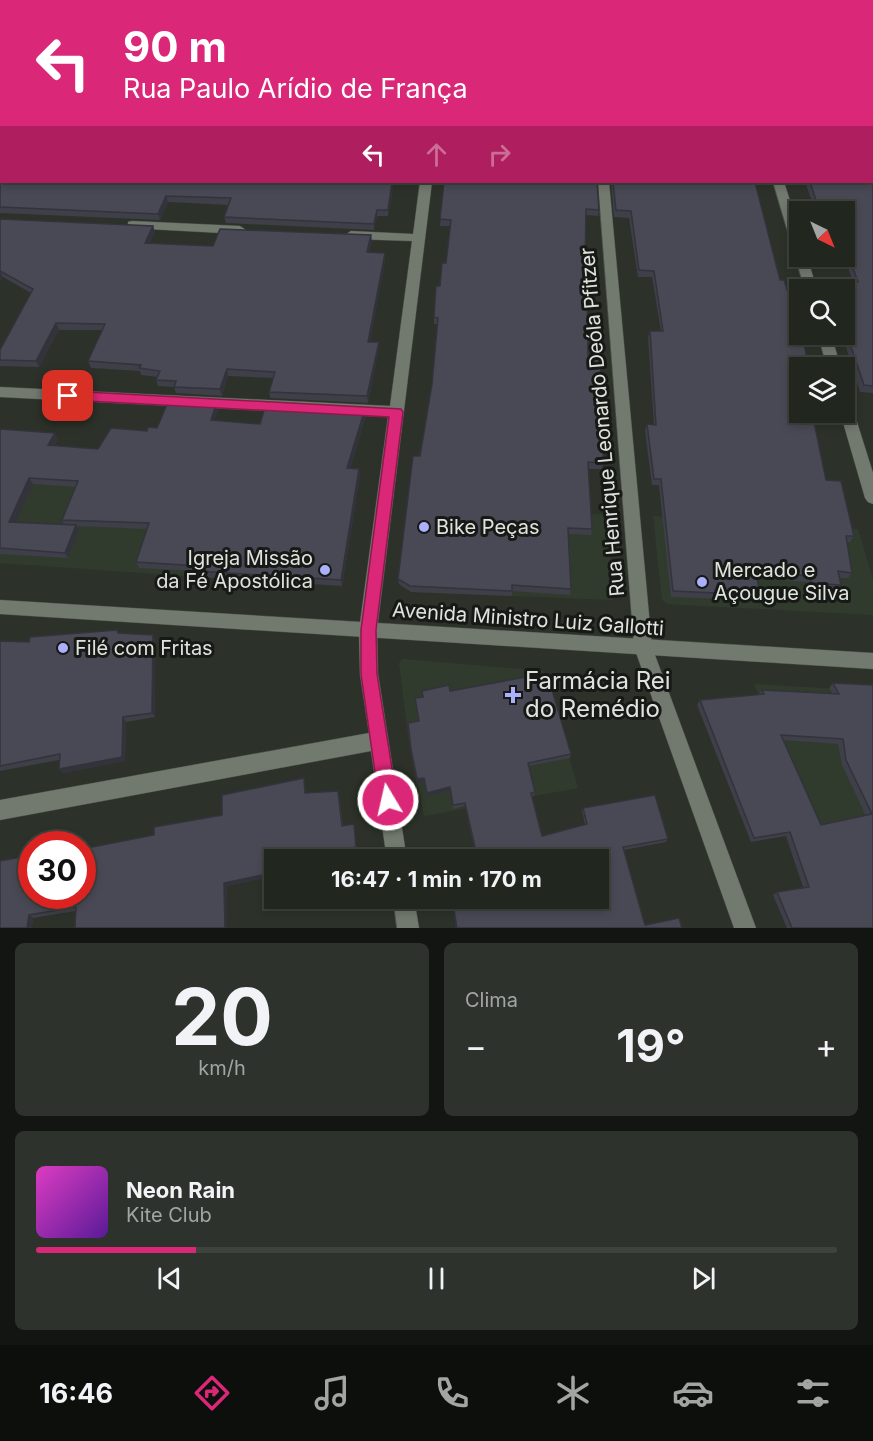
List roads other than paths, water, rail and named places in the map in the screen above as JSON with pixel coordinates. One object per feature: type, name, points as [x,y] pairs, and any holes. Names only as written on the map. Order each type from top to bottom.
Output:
[{"type":"street","points":[[396,849],[369,674],[368,630],[426,183]]},
{"type":"street","name":"Rua Henrique Leonardo Deóla Pfitzer","points":[[603,183],[642,647],[745,928]]},
{"type":"street","points":[[778,183],[789,218]]},
{"type":"street","points":[[119,224],[250,230]]},
{"type":"street","points":[[333,234],[419,238]]},
{"type":"street","points":[[0,392],[396,412]]},
{"type":"street","points":[[850,423],[873,498]]},
{"type":"street","name":"Avenida Ministro Luiz Gallotti","points":[[0,607],[873,661]]},
{"type":"street","points":[[0,810],[379,740]]},
{"type":"street","points":[[405,909],[408,928]]},
{"type":"place","name":"Bike Peças","points":[[424,527]]},
{"type":"place","name":"Igreja Missão da Fé Apostólica","points":[[325,570]]},
{"type":"place","name":"Mercado e Açougue Silva","points":[[702,582]]},
{"type":"place","name":"Filé com Fritas","points":[[63,648]]},
{"type":"place","name":"Farmácia Rei do Remédio","points":[[513,695]]}]
